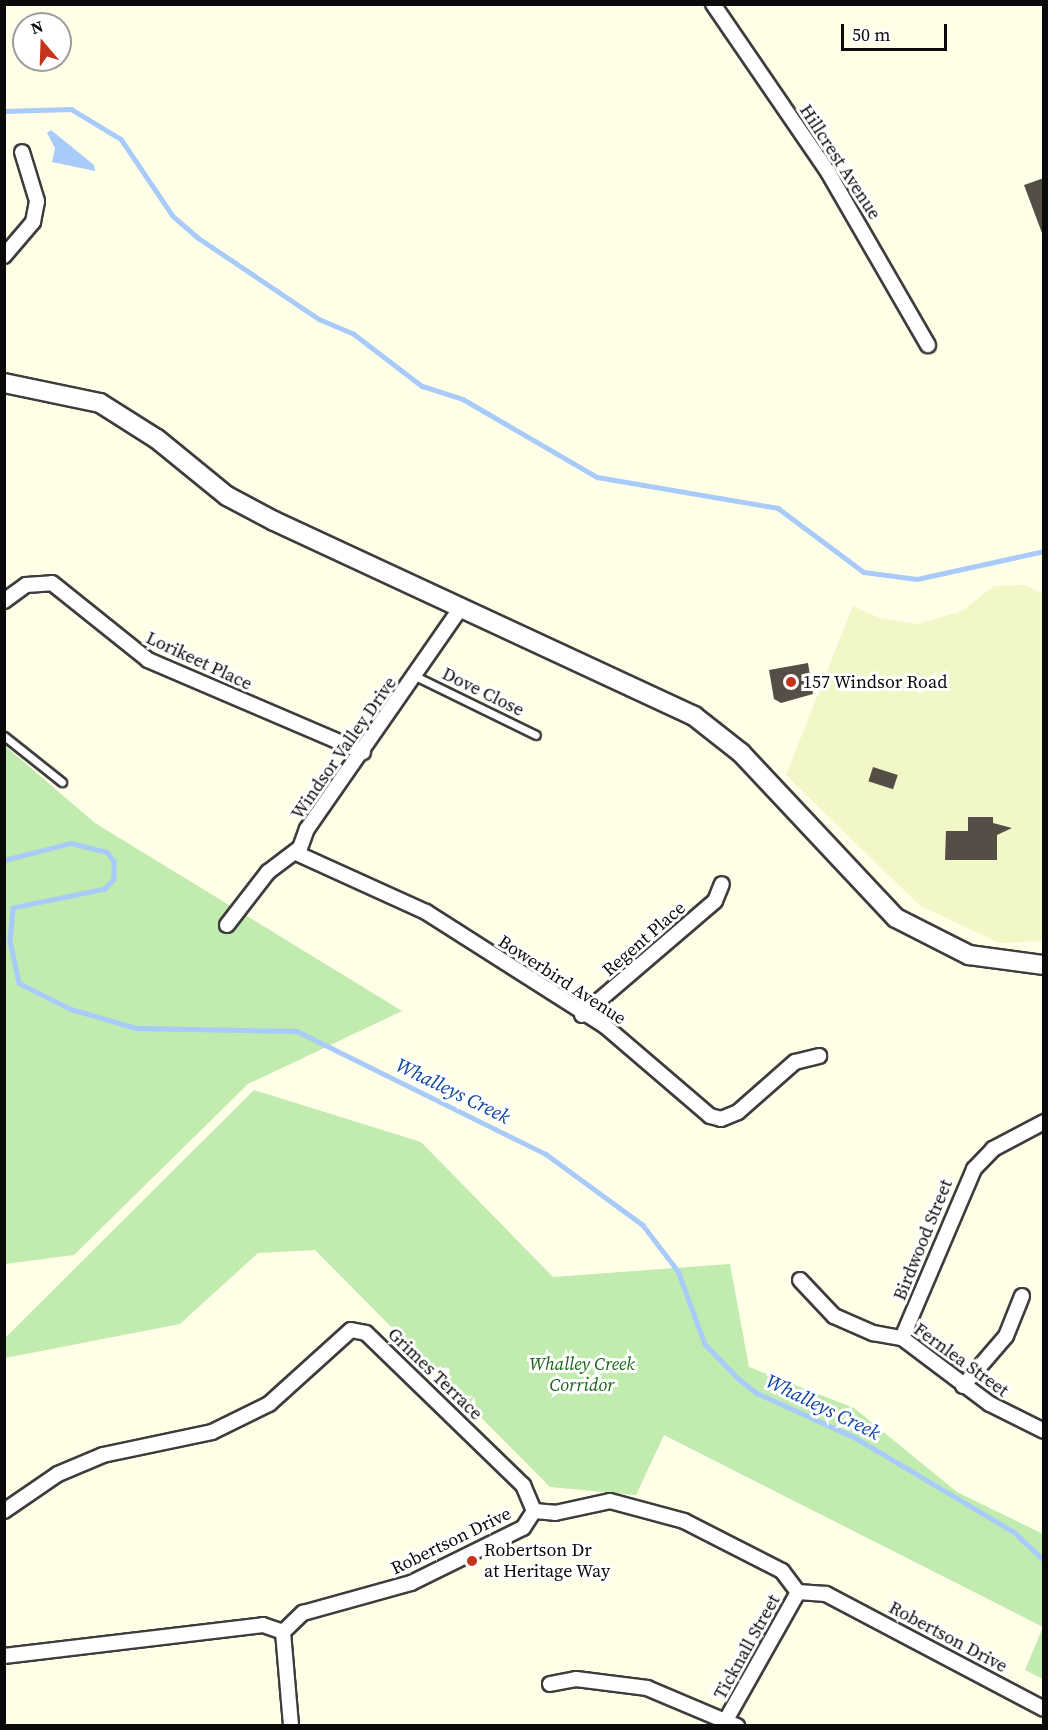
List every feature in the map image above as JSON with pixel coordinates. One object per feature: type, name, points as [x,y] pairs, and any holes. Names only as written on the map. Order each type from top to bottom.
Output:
[{"type":"street","name":"Hillcrest Avenue","points":[[712,4],[828,172],[928,345]]},
{"type":"street","points":[[4,256],[33,222],[37,201],[22,152]]},
{"type":"street","points":[[4,383],[100,403],[150,434],[227,496],[459,610],[694,716],[741,753],[872,894],[922,935],[984,959],[1044,965]]},
{"type":"street","name":"Lorikeet Place","points":[[4,601],[26,585],[51,584],[148,660],[363,752]]},
{"type":"street","name":"Windsor Valley Drive","points":[[227,925],[268,872],[296,853],[363,752],[417,677],[459,610]]},
{"type":"street","name":"Bowerbird Avenue","points":[[296,853],[412,904],[582,1015],[605,1026],[698,1108],[722,1119],[738,1112],[795,1062],[819,1056]]},
{"type":"street","name":"Regent Place","points":[[582,1015],[716,901],[722,885]]},
{"type":"street","name":"Birdwood Street","points":[[903,1338],[974,1169],[993,1149],[1044,1122]]},
{"type":"street","name":"Fernlea Street","points":[[800,1280],[834,1316],[903,1338],[963,1386],[1044,1431]]},
{"type":"street","points":[[963,1386],[1006,1336],[1022,1296]]},
{"type":"street","name":"Grimes Terrace","points":[[4,1511],[58,1474],[103,1455],[212,1432],[269,1404],[351,1330],[366,1333],[523,1485],[534,1511]]},
{"type":"street","name":"Robertson Drive","points":[[283,1632],[303,1613],[411,1583],[524,1528],[534,1511],[561,1512],[592,1501],[652,1508],[782,1571],[798,1592],[826,1594],[1044,1709]]},
{"type":"street","name":"Ticknall Street","points":[[732,1723],[798,1592]]},
{"type":"street","points":[[4,1656],[257,1626],[283,1632],[291,1725]]},
{"type":"street","points":[[550,1684],[576,1679],[647,1688],[732,1723]]},
{"type":"lane","name":"Dove Close","points":[[417,677],[536,735]]},
{"type":"lane","points":[[4,736],[62,782]]},
{"type":"green space","points":[[1025,585],[1043,594],[1043,941],[999,943],[919,905],[786,775],[853,606],[882,619],[917,624],[962,611],[994,586]]},
{"type":"green space","points":[[4,745],[95,823],[402,1011],[248,1084],[74,1255],[5,1264]]},
{"type":"green space","name":"Whalley Creek Corridor","points":[[254,1090],[421,1142],[553,1277],[730,1264],[749,1367],[854,1408],[957,1492],[1043,1534],[1043,1627],[664,1435],[636,1495],[550,1487],[315,1250],[258,1253],[180,1324],[5,1358],[5,1338]]},
{"type":"green space","points":[[1043,1627],[1043,1679],[1025,1670]]},
{"type":"water","points":[[51,130],[94,165],[95,171],[52,162],[55,148],[47,133]]},
{"type":"building","points":[[1044,178],[1044,233],[1042,233],[1024,185]]},
{"type":"building","name":"157 Windsor Road","points":[[808,663],[813,694],[781,703],[774,699],[769,670]]},
{"type":"building","points":[[873,767],[898,775],[893,789],[868,781]]},
{"type":"building","points":[[968,817],[993,817],[993,823],[1012,828],[997,835],[997,860],[945,860],[946,831],[968,831]]},
{"type":"waterway","points":[[4,111],[71,109],[121,139],[173,216],[197,237],[319,319],[354,334],[422,386],[463,399],[597,477],[778,508],[864,572],[917,579],[1044,551]]},
{"type":"waterway","name":"Whalleys Creek","points":[[4,860],[71,843],[107,852],[114,861],[114,879],[105,889],[13,908],[10,940],[19,983],[71,1009],[136,1028],[297,1031],[546,1154],[643,1225],[678,1271],[705,1344],[739,1379],[757,1393],[854,1437],[1014,1532],[1044,1560]]},
{"type":"place","name":"157 Windsor Road","points":[[791,682]]},
{"type":"place","name":"Robertson Dr at Heritage Way","points":[[472,1561]]}]
